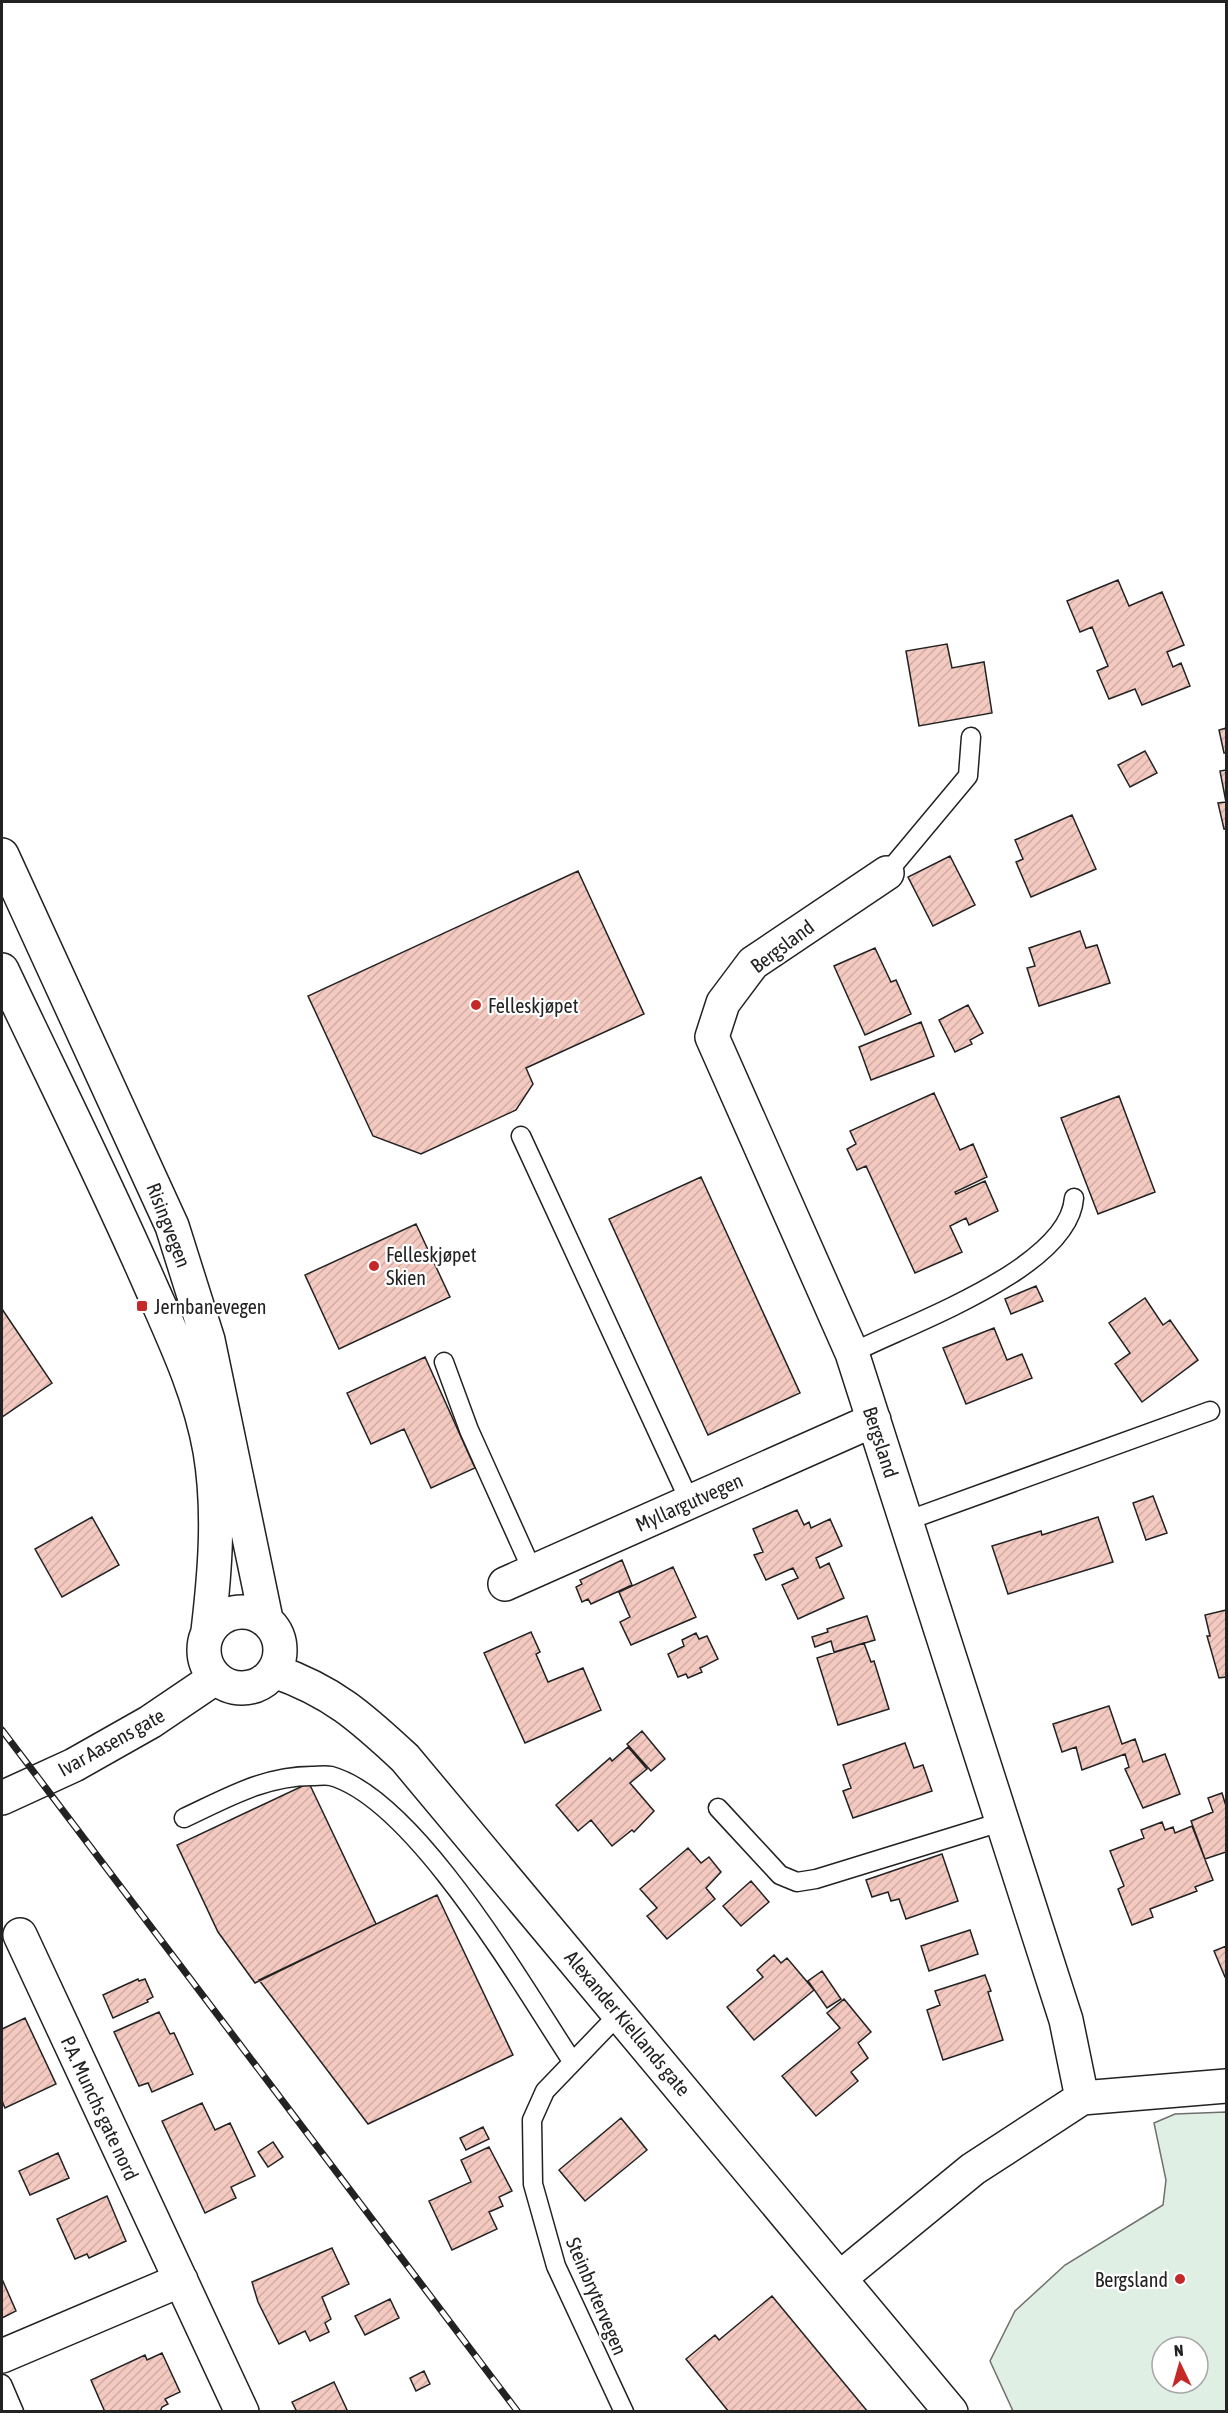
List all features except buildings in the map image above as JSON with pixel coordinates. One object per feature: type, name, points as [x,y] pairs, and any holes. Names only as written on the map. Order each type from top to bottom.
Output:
[{"type":"main road","name":"Risingvegen","points":[[2,855],[172,1226],[208,1340],[266,1619],[275,1630],[280,1643],[280,1658],[274,1671]]},
{"type":"main road","name":"Bergsland","points":[[887,873],[753,963],[723,1003],[712,1037],[852,1353],[1066,2020],[1082,2098]]},
{"type":"main road","name":"Risingvegen","points":[[2,970],[133,1246],[181,1356],[200,1409],[215,1485],[213,1592],[204,1655],[215,1678]]},
{"type":"main road","name":"Myllargutvegen","points":[[519,1578],[874,1420]]},
{"type":"main road","points":[[208,1631],[227,1615],[239,1612],[253,1613],[266,1619]]},
{"type":"main road","points":[[215,1678],[239,1688],[253,1687],[265,1681],[274,1671]]},
{"type":"main road","name":"Alexander Kiellands gate","points":[[274,1671],[309,1683],[343,1703],[405,1758],[951,2412]]},
{"type":"main road","name":"Ivar Aasens gate","points":[[2,1798],[74,1765],[150,1722],[215,1678]]},
{"type":"main road","name":"P.A. Munchs gate nord","points":[[20,1935],[242,2412]]},
{"type":"main road","points":[[840,2277],[974,2169],[1082,2098],[1227,2086]]},
{"type":"main road","points":[[2,2356],[181,2280]]},
{"type":"lane","points":[[887,873],[968,776],[971,737]]},
{"type":"lane","points":[[521,1136],[690,1502]]},
{"type":"lane","points":[[852,1353],[974,1297],[1013,1273],[1041,1252],[1059,1233],[1070,1219],[1074,1198]]},
{"type":"lane","points":[[444,1362],[470,1430],[519,1578]]},
{"type":"lane","points":[[906,1521],[1210,1411]]},
{"type":"lane","points":[[184,1818],[262,1782],[296,1776],[330,1776],[377,1799],[454,1884],[572,2061]]},
{"type":"lane","points":[[718,1808],[773,1869],[797,1882],[816,1879],[1001,1822]]},
{"type":"lane","name":"Steinbrytervegen","points":[[620,2013],[545,2091],[532,2120],[533,2184],[556,2266],[624,2412]]},
{"type":"lane","points":[[2,2384],[14,2412]]},
{"type":"green space","points":[[1226,2112],[1226,2411],[1013,2411],[990,2361],[1015,2311],[1065,2265],[1163,2205],[1166,2180],[1154,2123],[1175,2114]]},
{"type":"railway","points":[[2,1730],[518,2412]]},
{"type":"place","name":"Felleskjøpet","points":[[476,1005]]},
{"type":"place","name":"Felleskjøpet Skien","points":[[374,1266]]},
{"type":"place","name":"Jernbanevegen","points":[[142,1306]]},
{"type":"place","name":"Bergsland","points":[[1180,2279]]}]
